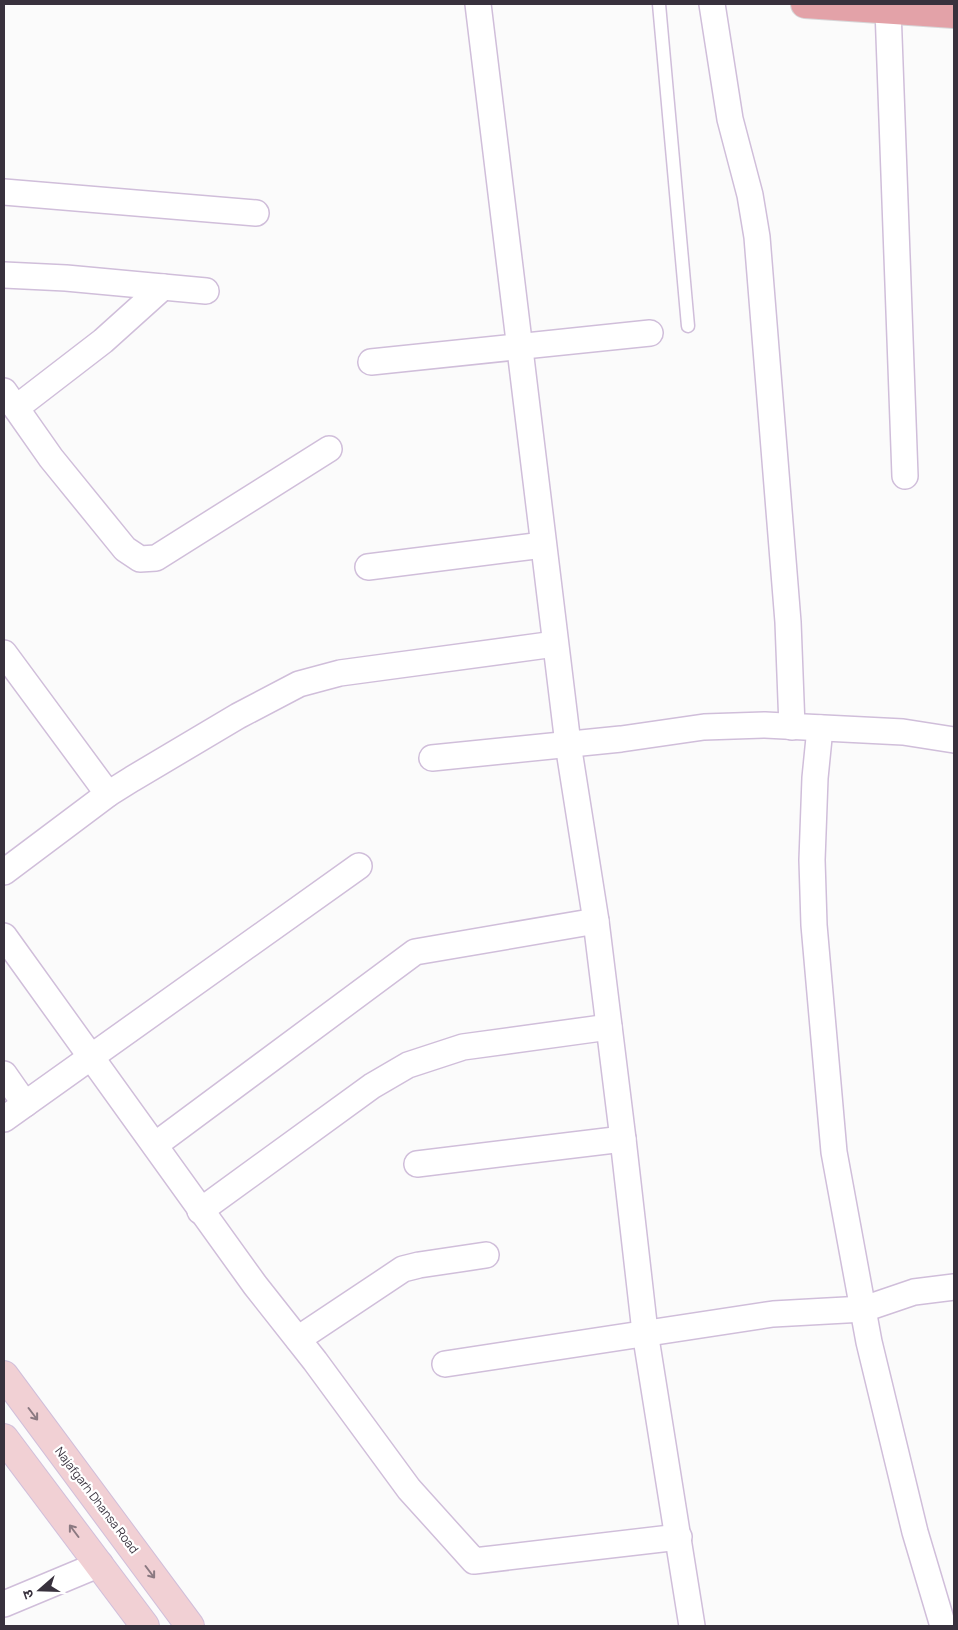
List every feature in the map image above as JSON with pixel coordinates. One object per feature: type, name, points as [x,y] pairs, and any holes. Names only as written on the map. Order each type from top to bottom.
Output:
[{"type":"main road","points":[[805,4],[954,14]]},
{"type":"main road","name":"Najafgarh Dhansa Road","points":[[4,1375],[190,1626]]},
{"type":"main road","points":[[4,1438],[145,1626]]},
{"type":"street","points":[[478,4],[555,644],[568,744],[596,921],[624,1139],[645,1332],[692,1626]]},
{"type":"street","points":[[712,4],[730,119],[750,195],[756,237],[789,639],[792,727]]},
{"type":"street","points":[[888,9],[905,476]]},
{"type":"street","points":[[4,192],[256,213]]},
{"type":"street","points":[[4,275],[206,291]]},
{"type":"street","points":[[163,287],[102,341],[10,399],[51,458],[125,549],[140,559],[156,558],[329,449]]},
{"type":"street","points":[[371,362],[650,333]]},
{"type":"street","points":[[368,567],[543,545]]},
{"type":"street","points":[[4,872],[108,794],[238,716],[299,684],[340,673],[555,644]]},
{"type":"street","points":[[4,653],[108,794]]},
{"type":"street","points":[[432,758],[704,727],[792,727],[902,732],[954,740]]},
{"type":"street","points":[[820,728],[815,778],[812,860],[814,925],[834,1152],[869,1342],[901,1478],[943,1626]]},
{"type":"street","points":[[4,1119],[359,866]]},
{"type":"street","points":[[155,1145],[415,952],[596,921]]},
{"type":"street","points":[[4,936],[155,1145],[200,1211],[409,1489],[474,1561],[679,1537]]},
{"type":"street","points":[[200,1211],[372,1086],[408,1065],[463,1047],[609,1027]]},
{"type":"street","points":[[4,1074],[25,1104]]},
{"type":"street","points":[[417,1164],[624,1139]]},
{"type":"street","points":[[298,1339],[404,1269],[486,1255]]},
{"type":"street","points":[[445,1364],[772,1314],[864,1309],[914,1292],[954,1287]]},
{"type":"street","points":[[4,1604],[100,1564]]},
{"type":"lane","points":[[659,4],[688,326]]}]
